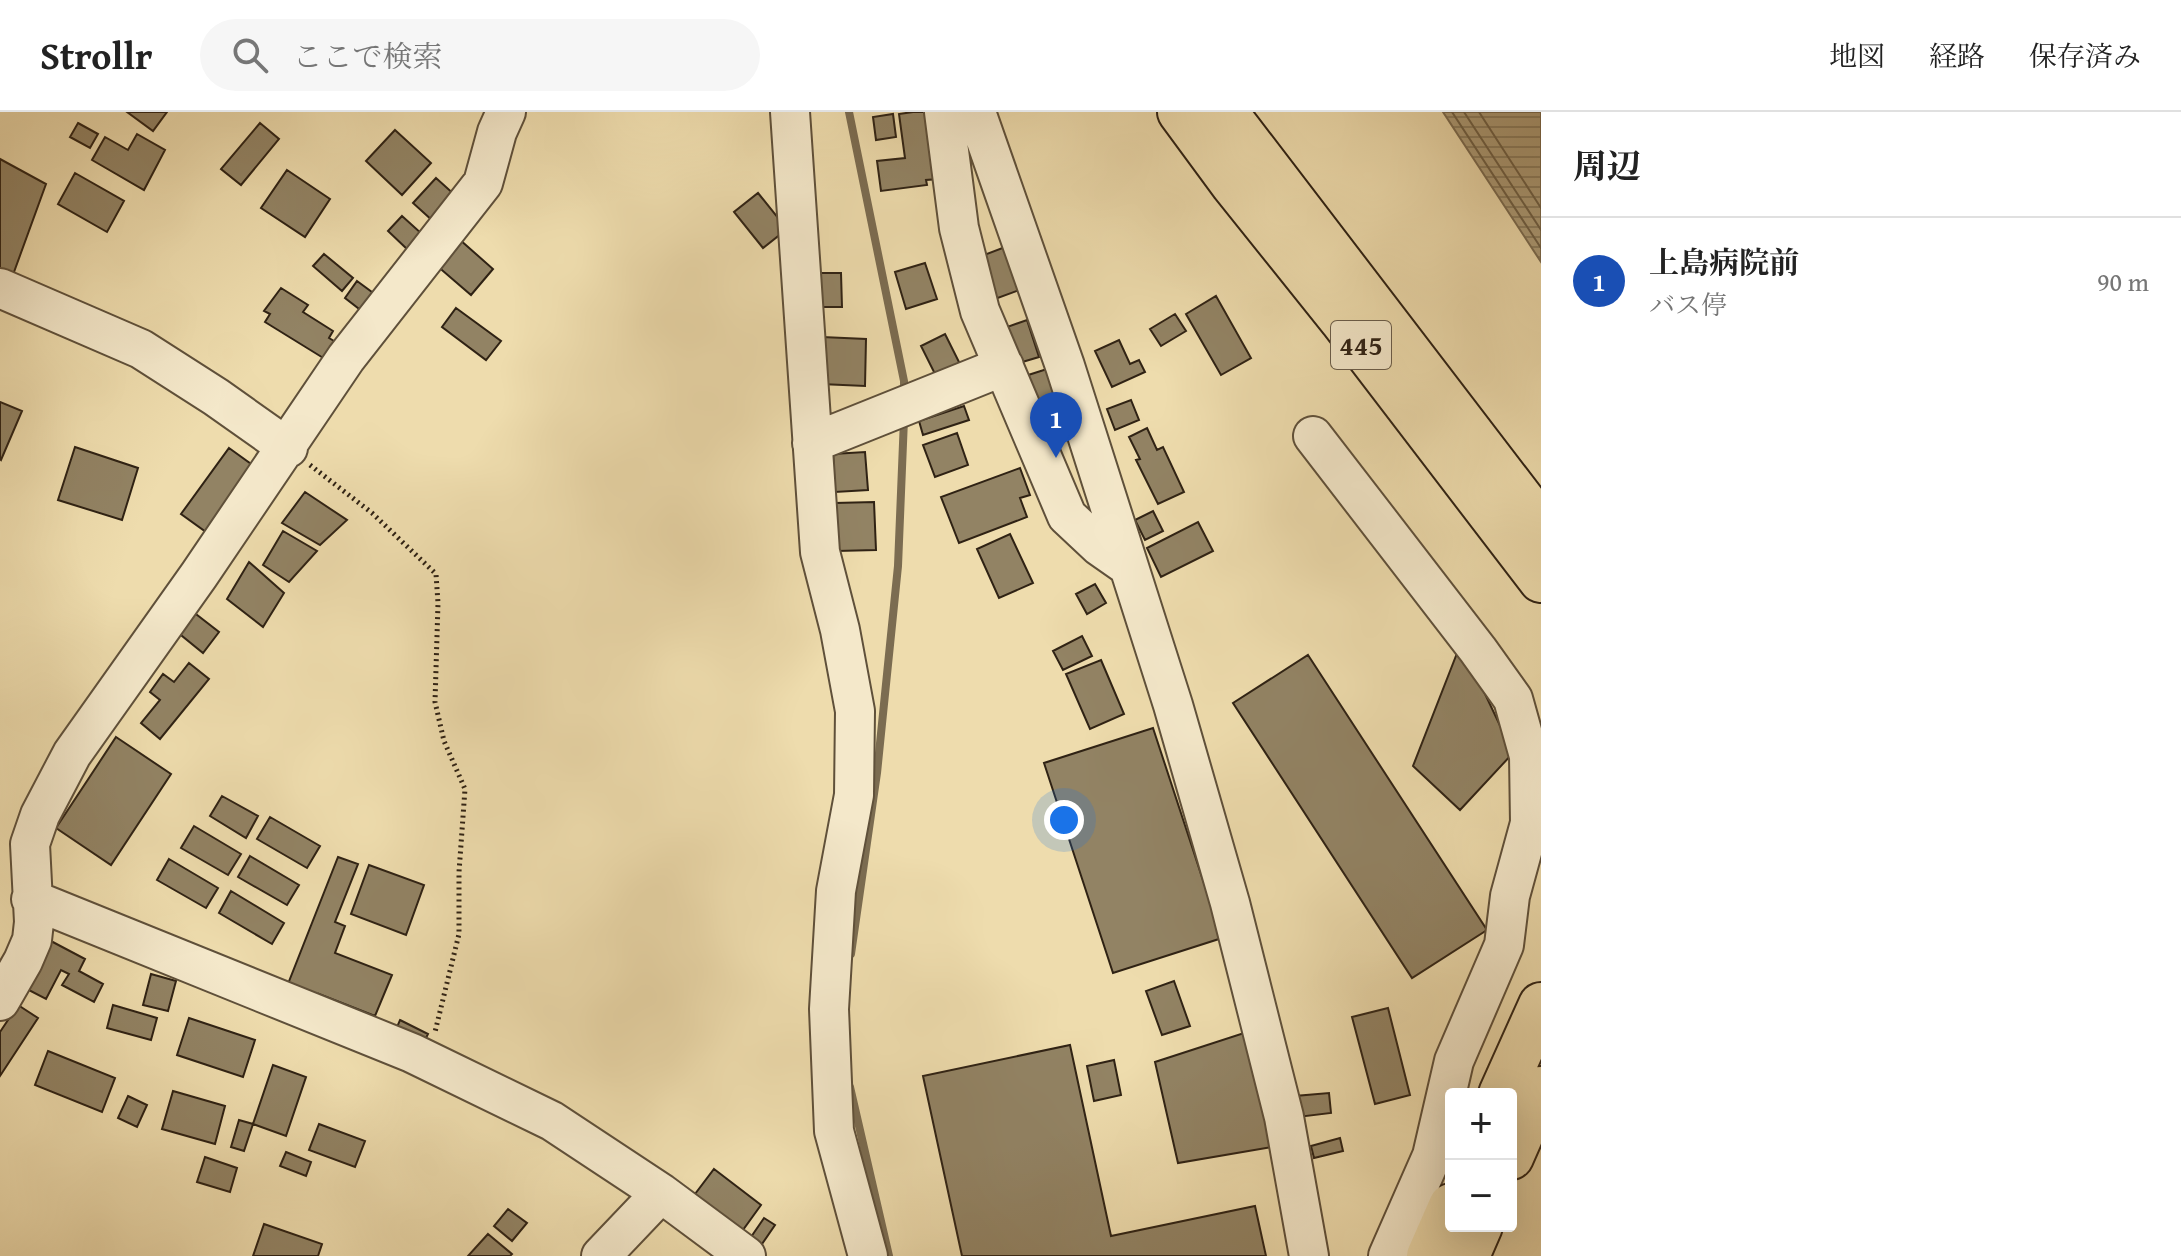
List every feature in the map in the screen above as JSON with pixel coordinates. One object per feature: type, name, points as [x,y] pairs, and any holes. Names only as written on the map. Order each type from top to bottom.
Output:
[{"type":"highway","name":"445","points":[[1180,112],[1541,580]]},
{"type":"highway","name":"445","points":[[1225,112],[1541,525]]},
{"type":"highway","points":[[1504,1088],[1541,1005]]},
{"type":"highway","points":[[1517,1143],[1541,1089]]},
{"type":"highway","points":[[1429,1256],[1445,1220]]},
{"type":"highway","points":[[1467,1256],[1477,1232]]},
{"type":"street","points":[[790,112],[820,552],[840,630],[855,711],[854,795],[836,891],[829,1009],[834,1131],[868,1256]]},
{"type":"street","points":[[944,112],[959,228],[980,311],[1067,516],[1099,546],[1129,567]]},
{"type":"street","points":[[976,112],[1065,366],[1173,705],[1230,903],[1284,1117],[1309,1256]]},
{"type":"street","points":[[0,1001],[32,940],[34,922],[31,899],[15,853],[30,844],[40,815],[72,754],[288,448],[372,323],[483,183],[494,119]]},
{"type":"street","points":[[0,288],[141,349],[288,448]]},
{"type":"street","points":[[812,443],[1004,366]]},
{"type":"street","points":[[1313,436],[1513,699],[1529,756],[1536,826],[1510,896],[1504,945],[1454,1061],[1432,1156],[1388,1256]]},
{"type":"street","points":[[31,899],[428,1060],[552,1121],[661,1193],[746,1256]]},
{"type":"street","points":[[601,1256],[661,1193]]},
{"type":"path","points":[[288,448],[372,513],[436,574],[435,702],[444,741],[465,789],[459,872],[459,934],[428,1060]]},
{"type":"water","points":[[1443,112],[1541,112],[1541,262]]},
{"type":"building","points":[[127,112],[167,112],[153,131]]},
{"type":"building","points":[[929,112],[939,179],[926,180],[927,185],[881,191],[877,161],[905,158],[899,114]]},
{"type":"building","points":[[893,114],[896,137],[876,140],[873,117]]},
{"type":"building","points":[[78,123],[98,134],[90,148],[70,137]]},
{"type":"building","points":[[260,123],[279,139],[241,185],[221,169]]},
{"type":"building","points":[[395,130],[431,163],[402,195],[366,161]]},
{"type":"building","points":[[137,134],[165,150],[144,190],[92,160],[105,137],[128,150]]},
{"type":"building","points":[[0,159],[46,184],[10,283],[0,279]]},
{"type":"building","points":[[287,170],[330,199],[305,237],[261,208]]},
{"type":"building","points":[[75,173],[124,201],[107,232],[58,204]]},
{"type":"building","points":[[436,178],[456,196],[434,222],[413,203]]},
{"type":"building","points":[[758,193],[787,229],[763,248],[734,212]]},
{"type":"building","points":[[402,216],[422,234],[408,250],[388,231]]},
{"type":"building","points":[[459,239],[493,269],[471,295],[436,265]]},
{"type":"building","points":[[1005,247],[1022,289],[995,299],[979,257]]},
{"type":"building","points":[[324,254],[353,278],[342,291],[313,266]]},
{"type":"building","points":[[925,263],[937,299],[906,309],[895,272]]},
{"type":"building","points":[[818,273],[841,273],[842,307],[819,307]]},
{"type":"building","points":[[357,281],[380,298],[367,315],[345,298]]},
{"type":"building","points":[[281,288],[308,305],[303,312],[333,331],[329,338],[344,347],[333,364],[265,322],[270,314],[264,311]]},
{"type":"building","points":[[1216,296],[1251,358],[1221,375],[1186,314]]},
{"type":"building","points":[[456,308],[501,341],[486,360],[442,327]]},
{"type":"building","points":[[1175,314],[1186,331],[1161,346],[1150,329]]},
{"type":"building","points":[[1027,320],[1039,357],[1019,363],[1007,327]]},
{"type":"building","points":[[945,334],[964,372],[940,384],[921,346]]},
{"type":"building","points":[[822,337],[866,339],[865,386],[821,384]]},
{"type":"building","points":[[1119,340],[1130,364],[1139,360],[1145,372],[1112,387],[1095,351]]},
{"type":"building","points":[[1047,369],[1062,412],[1037,420],[1022,377]]},
{"type":"building","points":[[1131,400],[1139,420],[1115,430],[1107,409]]},
{"type":"building","points":[[0,402],[22,411],[1,460],[0,459]]},
{"type":"building","points":[[964,406],[969,420],[923,435],[919,421]]},
{"type":"building","points":[[1147,428],[1157,450],[1163,447],[1184,492],[1158,504],[1136,460],[1140,459],[1129,437]]},
{"type":"building","points":[[957,433],[968,465],[935,477],[923,445]]},
{"type":"building","points":[[75,447],[138,468],[122,520],[58,500]]},
{"type":"building","points":[[229,448],[261,471],[213,537],[181,514]]},
{"type":"building","points":[[865,452],[868,490],[835,492],[833,454]]},
{"type":"building","points":[[1020,468],[1030,495],[1020,498],[1027,517],[959,543],[941,497]]},
{"type":"building","points":[[305,492],[347,520],[320,545],[282,523]]},
{"type":"building","points":[[874,502],[876,550],[837,551],[835,503]]},
{"type":"building","points":[[1153,511],[1163,531],[1145,540],[1135,520]]},
{"type":"building","points":[[1198,522],[1213,551],[1161,577],[1147,548]]},
{"type":"building","points":[[283,531],[317,551],[289,582],[263,565]]},
{"type":"building","points":[[1010,534],[1033,583],[999,598],[977,549]]},
{"type":"building","points":[[249,562],[284,593],[263,627],[227,599]]},
{"type":"building","points":[[1095,584],[1106,603],[1087,614],[1076,594]]},
{"type":"building","points":[[192,611],[219,632],[203,653],[176,631]]},
{"type":"building","points":[[1082,636],[1092,656],[1063,670],[1053,651]]},
{"type":"building","points":[[1461,643],[1513,753],[1460,810],[1413,766]]},
{"type":"building","points":[[1308,655],[1487,930],[1412,978],[1233,703]]},
{"type":"building","points":[[1101,660],[1124,714],[1090,729],[1066,674]]},
{"type":"building","points":[[189,663],[209,679],[160,739],[141,723],[160,700],[150,692],[163,674],[174,682]]},
{"type":"building","points":[[1153,728],[1222,938],[1113,973],[1044,763]]},
{"type":"building","points":[[116,737],[171,774],[111,865],[56,828]]},
{"type":"building","points":[[222,796],[258,816],[246,838],[210,816]]},
{"type":"building","points":[[270,817],[320,846],[307,868],[257,839]]},
{"type":"building","points":[[194,826],[241,854],[228,875],[181,848]]},
{"type":"building","points":[[250,856],[299,885],[287,905],[238,877]]},
{"type":"building","points":[[338,857],[358,864],[335,922],[345,926],[335,953],[392,975],[375,1016],[319,994],[286,989]]},
{"type":"building","points":[[169,859],[218,888],[206,908],[157,880]]},
{"type":"building","points":[[369,865],[424,885],[406,935],[351,914]]},
{"type":"building","points":[[231,891],[284,923],[272,944],[219,913]]},
{"type":"building","points":[[49,940],[85,959],[79,971],[103,984],[94,1002],[62,985],[69,974],[61,970],[46,999],[23,987]]},
{"type":"building","points":[[151,974],[176,981],[168,1011],[143,1005]]},
{"type":"building","points":[[1174,981],[1190,1026],[1162,1035],[1146,991]]},
{"type":"building","points":[[18,1005],[38,1018],[0,1076],[0,1032]]},
{"type":"building","points":[[113,1005],[157,1018],[151,1040],[107,1028]]},
{"type":"building","points":[[1388,1008],[1410,1095],[1375,1104],[1352,1017]]},
{"type":"building","points":[[189,1018],[255,1040],[243,1077],[177,1055]]},
{"type":"building","points":[[400,1020],[428,1034],[421,1048],[394,1034]]},
{"type":"building","points":[[1244,1033],[1272,1147],[1178,1163],[1155,1062]]},
{"type":"building","points":[[1070,1045],[1111,1236],[1255,1206],[1266,1256],[962,1256],[923,1076]]},
{"type":"building","points":[[48,1051],[115,1078],[102,1112],[35,1085]]},
{"type":"building","points":[[1114,1060],[1121,1095],[1094,1101],[1087,1066]]},
{"type":"building","points":[[273,1065],[306,1077],[286,1136],[253,1124]]},
{"type":"building","points":[[173,1091],[225,1106],[215,1144],[162,1129]]},
{"type":"building","points":[[1329,1093],[1331,1113],[1298,1117],[1295,1096]]},
{"type":"building","points":[[128,1096],[147,1105],[137,1127],[118,1118]]},
{"type":"building","points":[[239,1120],[253,1124],[244,1151],[231,1147]]},
{"type":"building","points":[[319,1124],[365,1141],[355,1167],[309,1150]]},
{"type":"building","points":[[1340,1138],[1343,1151],[1314,1158],[1311,1146]]},
{"type":"building","points":[[286,1152],[311,1162],[306,1176],[280,1166]]},
{"type":"building","points":[[205,1157],[237,1168],[230,1192],[197,1182]]},
{"type":"building","points":[[714,1169],[761,1205],[740,1234],[692,1198]]},
{"type":"building","points":[[508,1209],[527,1223],[512,1241],[494,1226]]},
{"type":"building","points":[[764,1218],[775,1225],[760,1247],[749,1240]]},
{"type":"building","points":[[264,1224],[322,1244],[318,1256],[253,1256]]},
{"type":"building","points":[[488,1234],[512,1254],[468,1256]]},
{"type":"waterway","points":[[849,112],[904,381],[904,394]]},
{"type":"waterway","points":[[851,954],[877,773],[898,566],[904,419]]},
{"type":"waterway","points":[[850,1087],[889,1256]]},
{"type":"place","name":"上島病院前","points":[[1056,458]]}]
